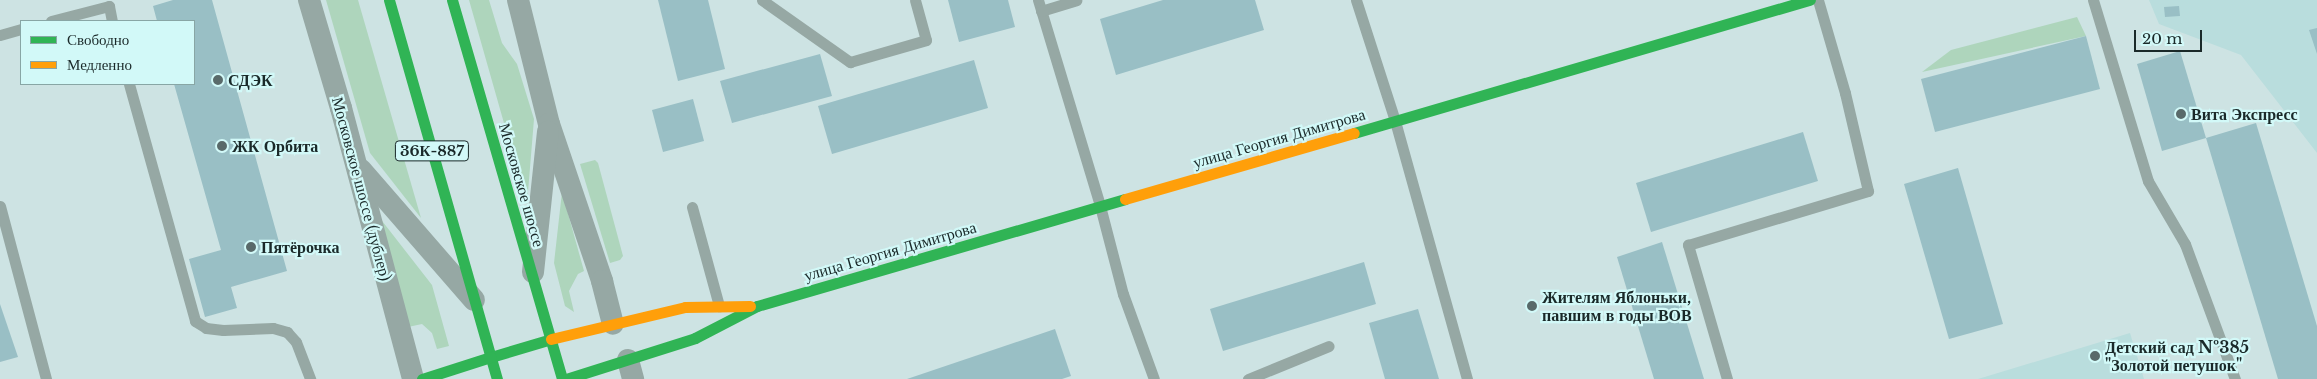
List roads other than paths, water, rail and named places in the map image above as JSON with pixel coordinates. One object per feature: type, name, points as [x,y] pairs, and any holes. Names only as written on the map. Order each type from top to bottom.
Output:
[{"type":"main road","name":"36К-887","points":[[389,0],[497,379]]},
{"type":"main road","name":"Московское шоссе","points":[[452,0],[562,379]]},
{"type":"main road","name":"улица Георгия Димитрова","points":[[566,379],[631,369],[757,306],[1810,0]]},
{"type":"main road","name":"улица Георгия Димитрова","points":[[422,379],[551,340],[684,307],[757,306]]},
{"type":"street","name":"Московское шоссе (дублер)","points":[[309,0],[357,165],[413,379]]},
{"type":"street","points":[[518,0],[549,124],[602,281],[613,324]]},
{"type":"street","points":[[533,279],[549,124]]},
{"type":"street","points":[[357,165],[475,301]]},
{"type":"lane","points":[[762,0],[850,62],[926,40],[915,0]]},
{"type":"lane","points":[[1076,0],[1039,5],[1100,206],[1123,294],[1154,379]]},
{"type":"lane","points":[[1356,0],[1396,121],[1467,379]]},
{"type":"lane","points":[[1727,379],[1688,245],[1868,191],[1845,93],[1818,0]]},
{"type":"lane","points":[[2093,0],[2148,181],[2186,244],[2235,379]]},
{"type":"lane","points":[[55,20],[108,6],[112,20]]},
{"type":"lane","points":[[0,35],[20,29]]},
{"type":"lane","points":[[129,85],[194,321],[206,328],[224,330],[273,328],[287,332],[296,342],[310,379]]},
{"type":"lane","points":[[0,206],[46,379]]},
{"type":"lane","points":[[692,206],[719,306]]},
{"type":"lane","points":[[1248,379],[1329,346]]},
{"type":"place","name":"СДЭК","points":[[218,80]]},
{"type":"place","name":"Вита Экспресс","points":[[2181,114]]},
{"type":"place","name":"ЖК Орбита","points":[[222,146]]},
{"type":"place","name":"Пятёрочка","points":[[251,247]]},
{"type":"place","name":"Жителям Яблоньки, павшим в годы ВОВ","points":[[1532,306]]},
{"type":"place","name":"Детский сад №385 \"Золотой петушок\"","points":[[2095,356]]}]
